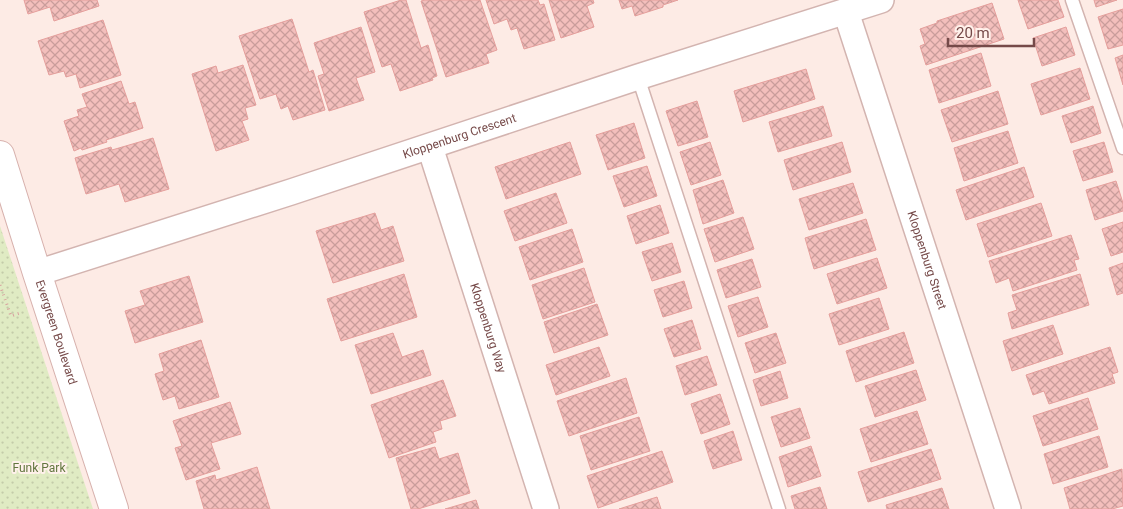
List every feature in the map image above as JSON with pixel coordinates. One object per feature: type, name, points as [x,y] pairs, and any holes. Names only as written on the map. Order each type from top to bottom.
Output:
[{"type":"street","name":"Kloppenburg Crescent","points":[[36,273],[881,0]]},
{"type":"street","name":"Kloppenburg Street","points":[[846,12],[1008,509]]},
{"type":"street","name":"Kloppenburg Way","points":[[430,147],[546,509]]},
{"type":"street","name":"Evergreen Boulevard","points":[[0,155],[36,273],[114,509]]},
{"type":"lane","points":[[1072,0],[1123,148]]},
{"type":"lane","points":[[638,77],[779,509]]},
{"type":"path","points":[[0,284],[11,316]]},
{"type":"green space","name":"Funk Park","points":[[0,226],[93,509],[0,509]]},
{"type":"building","points":[[24,0],[97,0],[99,6],[54,21],[50,7],[28,14]]},
{"type":"building","points":[[406,0],[421,48],[428,45],[437,76],[432,78],[433,80],[400,91],[391,64],[382,67],[364,12]]},
{"type":"building","points":[[480,0],[497,50],[486,54],[489,63],[446,77],[421,1]]},
{"type":"building","points":[[486,0],[538,0],[540,5],[544,4],[555,40],[524,49],[517,28],[511,30],[507,19],[494,24]]},
{"type":"building","points":[[549,0],[593,0],[594,3],[587,6],[594,27],[561,38]]},
{"type":"building","points":[[619,0],[678,0],[635,16],[632,6],[622,9]]},
{"type":"building","points":[[1018,0],[1058,0],[1064,17],[1028,29]]},
{"type":"building","points":[[1094,0],[1117,0],[1096,7]]},
{"type":"building","points":[[992,3],[1004,39],[926,65],[920,46],[925,44],[920,29],[937,23],[937,21]]},
{"type":"building","points":[[1123,9],[1123,45],[1108,49],[1098,17]]},
{"type":"building","points":[[292,19],[309,72],[313,70],[325,110],[293,120],[288,106],[281,109],[276,94],[260,99],[239,36]]},
{"type":"building","points":[[103,20],[121,75],[80,88],[76,74],[66,77],[64,71],[49,75],[38,41]]},
{"type":"building","points":[[361,27],[375,72],[356,78],[364,100],[329,111],[318,76],[324,74],[314,43]]},
{"type":"building","points":[[1066,27],[1075,55],[1042,66],[1033,38]]},
{"type":"building","points":[[981,53],[991,86],[939,103],[929,70]]},
{"type":"building","points":[[1123,55],[1123,85],[1115,58]]},
{"type":"building","points":[[243,65],[256,105],[245,108],[248,119],[242,121],[249,140],[216,151],[192,74],[216,66],[218,73]]},
{"type":"building","points":[[1080,68],[1090,99],[1041,115],[1031,84]]},
{"type":"building","points":[[806,69],[815,99],[743,122],[734,91]]},
{"type":"building","points":[[121,81],[129,104],[135,102],[143,128],[106,140],[107,142],[74,151],[64,121],[79,116],[77,110],[87,107],[82,94]]},
{"type":"building","points":[[998,91],[1008,124],[952,142],[941,110]]},
{"type":"building","points":[[697,101],[708,137],[678,146],[666,111]]},
{"type":"building","points":[[823,106],[832,136],[778,152],[769,122]]},
{"type":"building","points":[[1093,106],[1101,133],[1071,143],[1062,116]]},
{"type":"building","points":[[634,123],[645,158],[608,170],[596,135]]},
{"type":"building","points":[[1008,131],[1018,163],[964,181],[954,148]]},
{"type":"building","points":[[153,138],[169,189],[125,202],[119,184],[86,194],[75,158],[111,147],[112,150]]},
{"type":"building","points":[[570,142],[581,174],[506,199],[495,167]]},
{"type":"building","points":[[710,142],[721,175],[691,185],[680,152]]},
{"type":"building","points":[[842,142],[851,172],[793,190],[784,160]]},
{"type":"building","points":[[1104,142],[1113,172],[1083,181],[1073,151]]},
{"type":"building","points":[[647,166],[657,196],[624,207],[613,176]]},
{"type":"building","points":[[1024,167],[1034,197],[966,220],[956,190]]},
{"type":"building","points":[[723,180],[734,213],[703,224],[693,190]]},
{"type":"building","points":[[1116,181],[1123,203],[1123,211],[1095,220],[1086,190]]},
{"type":"building","points":[[853,183],[863,213],[809,230],[799,199]]},
{"type":"building","points":[[556,193],[567,223],[515,241],[504,211]]},
{"type":"building","points":[[1041,203],[1052,236],[988,257],[977,224]]},
{"type":"building","points":[[660,205],[669,233],[636,244],[627,216]]},
{"type":"building","points":[[375,213],[381,230],[393,226],[404,261],[333,283],[316,231]]},
{"type":"building","points":[[743,217],[754,249],[715,262],[704,229]]},
{"type":"building","points":[[866,219],[876,250],[814,269],[805,238]]},
{"type":"building","points":[[1123,222],[1123,252],[1111,256],[1102,229]]},
{"type":"building","points":[[572,229],[583,262],[530,280],[519,247]]},
{"type":"building","points":[[1071,235],[1079,259],[1074,260],[1077,270],[1013,291],[1009,278],[996,283],[989,261]]},
{"type":"building","points":[[672,243],[681,272],[652,281],[642,252]]},
{"type":"building","points":[[877,258],[887,288],[837,304],[827,274]]},
{"type":"building","points":[[752,259],[761,287],[726,298],[717,270]]},
{"type":"building","points":[[1123,263],[1123,293],[1117,295],[1109,268]]},
{"type":"building","points":[[584,268],[595,302],[543,319],[532,285]]},
{"type":"building","points":[[404,274],[417,317],[341,341],[327,299]]},
{"type":"building","points":[[1080,274],[1089,305],[1012,329],[1008,313],[1017,310],[1012,295]]},
{"type":"building","points":[[189,276],[203,322],[135,343],[125,311],[145,305],[140,291]]},
{"type":"building","points":[[684,281],[692,308],[663,317],[654,290]]},
{"type":"building","points":[[758,297],[768,327],[738,337],[728,306]]},
{"type":"building","points":[[879,298],[889,329],[839,345],[829,314]]},
{"type":"building","points":[[597,304],[608,335],[554,353],[544,322]]},
{"type":"building","points":[[692,320],[701,349],[674,357],[664,329]]},
{"type":"building","points":[[1053,325],[1063,354],[1012,371],[1003,341]]},
{"type":"building","points":[[904,332],[914,363],[856,382],[846,351]]},
{"type":"building","points":[[393,333],[402,357],[423,350],[431,375],[371,394],[355,345]]},
{"type":"building","points":[[776,333],[786,363],[755,373],[745,343]]},
{"type":"building","points":[[201,340],[219,397],[179,409],[175,396],[163,400],[155,374],[164,371],[159,354]]},
{"type":"building","points":[[599,347],[610,376],[556,395],[546,365]]},
{"type":"building","points":[[1110,347],[1118,372],[1112,374],[1115,383],[1049,404],[1044,391],[1033,395],[1026,375]]},
{"type":"building","points":[[707,356],[717,385],[685,395],[676,366]]},
{"type":"building","points":[[916,370],[926,400],[875,417],[865,386]]},
{"type":"building","points":[[780,371],[788,398],[761,406],[753,380]]},
{"type":"building","points":[[626,378],[637,413],[569,436],[557,401]]},
{"type":"building","points":[[443,380],[456,416],[440,421],[442,429],[433,432],[436,442],[389,458],[371,405]]},
{"type":"building","points":[[720,394],[730,424],[701,434],[691,404]]},
{"type":"building","points":[[1088,398],[1098,429],[1043,446],[1033,416]]},
{"type":"building","points":[[230,402],[241,434],[211,443],[220,469],[186,480],[175,448],[182,446],[173,421]]},
{"type":"building","points":[[800,408],[810,438],[781,447],[771,417]]},
{"type":"building","points":[[917,411],[928,444],[871,462],[860,429]]},
{"type":"building","points":[[639,417],[650,451],[591,470],[580,436]]},
{"type":"building","points":[[733,431],[742,460],[713,469],[704,441]]},
{"type":"building","points":[[1099,436],[1108,467],[1053,484],[1044,454]]},
{"type":"building","points":[[811,446],[821,476],[788,487],[779,457]]},
{"type":"building","points":[[435,447],[439,459],[458,453],[470,493],[418,509],[411,509],[396,458]]},
{"type":"building","points":[[931,449],[941,479],[868,502],[858,472]]},
{"type":"building","points":[[662,451],[673,482],[598,508],[587,476]]},
{"type":"building","points":[[257,467],[270,509],[204,509],[196,481],[215,475],[216,480]]},
{"type":"building","points":[[1122,469],[1123,506],[1112,509],[1070,509],[1064,488]]},
{"type":"building","points":[[820,487],[827,509],[795,509],[791,496]]},
{"type":"building","points":[[942,488],[949,509],[887,509],[886,505]]},
{"type":"building","points":[[657,497],[661,509],[619,509]]},
{"type":"building","points":[[476,500],[479,509],[445,509]]}]
